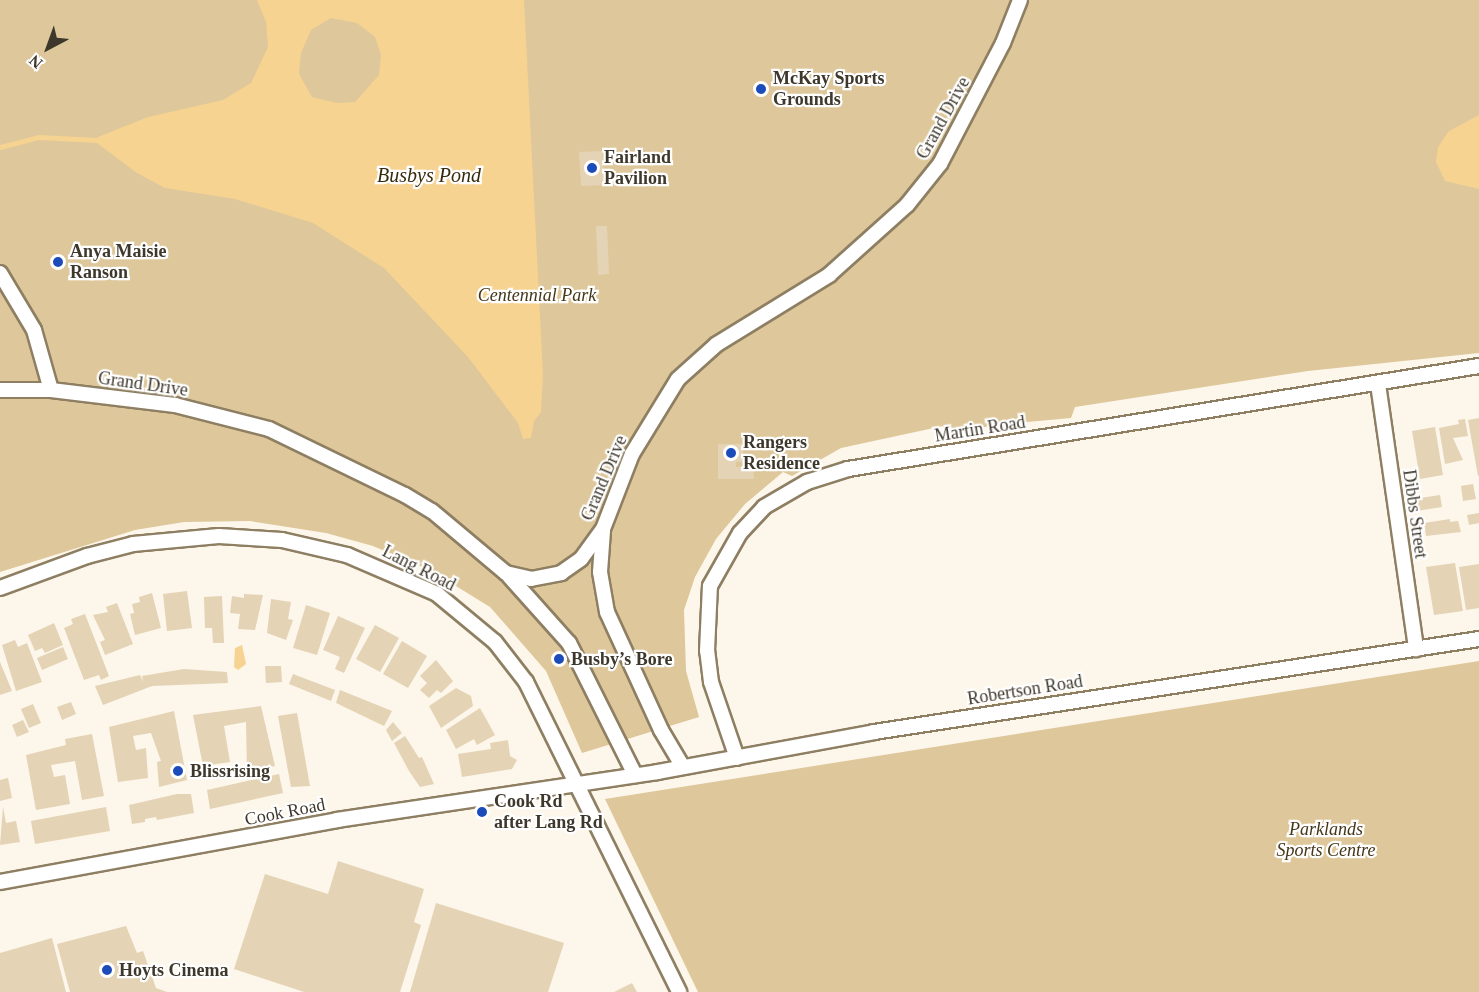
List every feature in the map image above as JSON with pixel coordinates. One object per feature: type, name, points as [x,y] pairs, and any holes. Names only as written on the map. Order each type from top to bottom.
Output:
[{"type":"street","name":"Grand Drive","points":[[0,390],[51,390],[175,405],[269,429],[414,500],[506,573],[531,579],[561,573],[581,559],[603,529],[632,454],[678,379],[717,344],[830,274],[907,205],[940,164],[1003,43],[1020,0]]},
{"type":"street","points":[[0,273],[34,330],[51,390]]},
{"type":"street","name":"Martin Road","points":[[737,758],[711,682],[706,634],[710,586],[740,533],[772,502],[807,482],[848,469],[1479,366]]},
{"type":"street","name":"Dibbs Street","points":[[1378,384],[1416,649]]},
{"type":"street","points":[[603,529],[600,572],[607,612],[661,730],[683,767]]},
{"type":"street","name":"Lang Road","points":[[0,588],[98,553],[188,537],[249,536],[347,555],[437,594],[495,642],[526,682],[679,992]]},
{"type":"street","points":[[506,573],[569,643],[635,775]]},
{"type":"street","name":"Robertson Road","points":[[577,784],[737,758],[874,732],[1479,639]]},
{"type":"street","name":"Cook Road","points":[[0,882],[337,820],[577,784]]},
{"type":"green space","name":"Centennial Park","points":[[0,0],[1479,0],[1479,353],[1308,371],[1075,407],[1071,418],[994,425],[947,435],[943,426],[841,448],[792,476],[783,472],[745,504],[716,539],[695,577],[684,610],[686,671],[699,717],[582,753],[546,671],[490,607],[430,570],[373,546],[326,533],[250,521],[184,522],[135,530],[0,572]]},
{"type":"green space","name":"Parklands Sports Centre","points":[[1479,661],[1479,992],[698,992],[605,799]]},
{"type":"water","name":"Busbys Pond","points":[[257,0],[524,0],[543,375],[541,412],[534,421],[531,438],[523,439],[518,423],[468,357],[384,268],[313,223],[235,199],[165,188],[137,173],[97,143],[98,137],[148,117],[223,100],[251,83],[268,47],[266,22]],"holes":[[[331,18],[357,23],[375,37],[381,55],[379,75],[355,102],[337,103],[312,97],[299,74],[301,53],[311,30]]]},
{"type":"water","points":[[1479,115],[1479,189],[1445,181],[1436,162],[1438,147],[1449,131]]},
{"type":"water","points":[[242,645],[246,664],[238,670],[234,667],[235,648]]},
{"type":"building","name":"Fairland Pavilion","points":[[602,151],[605,185],[581,186],[579,152]]},
{"type":"building","points":[[596,226],[607,226],[609,274],[598,275]]},
{"type":"building","points":[[1479,418],[1479,476],[1478,476],[1468,420]]},
{"type":"building","points":[[1465,419],[1468,436],[1453,438],[1463,460],[1445,464],[1439,428],[1459,424],[1458,420]]},
{"type":"building","points":[[1435,427],[1443,475],[1420,479],[1412,431]]},
{"type":"building","points":[[754,441],[768,441],[768,450],[754,450]]},
{"type":"building","name":"Rangers Residence","points":[[718,444],[743,444],[743,462],[736,462],[736,467],[753,467],[754,479],[718,479]]},
{"type":"building","points":[[1473,484],[1476,499],[1463,501],[1461,486]]},
{"type":"building","points":[[1440,495],[1442,507],[1416,511],[1414,499]]},
{"type":"building","points":[[1479,513],[1479,523],[1469,525],[1467,515]]},
{"type":"building","points":[[1450,519],[1450,522],[1458,521],[1461,532],[1426,536],[1424,523]]},
{"type":"building","points":[[1455,563],[1463,611],[1434,615],[1426,567]]},
{"type":"building","points":[[1479,564],[1479,608],[1466,610],[1459,567]]},
{"type":"building","points":[[187,591],[192,628],[167,631],[163,594]]},
{"type":"building","points":[[152,593],[161,628],[135,635],[130,614],[134,613],[132,604],[140,602],[139,597]]},
{"type":"building","points":[[244,594],[263,595],[255,630],[238,629],[240,614],[230,613],[232,596],[244,598]]},
{"type":"building","points":[[222,596],[224,643],[213,643],[212,628],[205,628],[204,597]]},
{"type":"building","points":[[271,599],[291,602],[288,619],[293,620],[286,640],[267,633]]},
{"type":"building","points":[[117,603],[133,644],[105,655],[100,642],[105,640],[93,615],[108,612],[106,607]]},
{"type":"building","points":[[306,605],[330,613],[317,655],[293,648]]},
{"type":"building","points":[[85,614],[109,676],[101,680],[99,675],[84,680],[64,628],[73,624],[71,619]]},
{"type":"building","points":[[338,616],[365,628],[344,673],[335,669],[340,657],[323,650]]},
{"type":"building","points":[[54,623],[63,645],[45,653],[42,648],[35,651],[28,635]]},
{"type":"building","points":[[375,625],[399,638],[380,672],[356,659]]},
{"type":"building","points":[[15,640],[18,647],[27,643],[42,682],[16,691],[2,645]]},
{"type":"building","points":[[402,641],[427,656],[408,688],[383,674]]},
{"type":"building","points":[[63,647],[68,659],[42,670],[37,658]]},
{"type":"building","points":[[436,660],[453,681],[441,693],[437,690],[429,698],[420,690],[427,683],[420,676]]},
{"type":"building","points":[[0,662],[12,691],[0,695]]},
{"type":"building","points":[[265,666],[281,666],[282,682],[266,683]]},
{"type":"building","points":[[184,669],[227,672],[228,683],[152,686],[103,705],[95,686],[140,675],[143,682],[142,676]]},
{"type":"building","points":[[293,674],[335,690],[331,701],[289,684]]},
{"type":"building","points":[[456,688],[471,696],[473,706],[441,728],[429,706]]},
{"type":"building","points":[[340,690],[392,711],[384,726],[336,703]]},
{"type":"building","points":[[71,702],[76,714],[62,720],[57,707]]},
{"type":"building","points":[[33,704],[41,723],[29,728],[21,709]]},
{"type":"building","points":[[261,706],[275,766],[247,772],[246,722],[224,726],[230,762],[203,766],[193,715]]},
{"type":"building","points":[[480,708],[495,735],[477,745],[474,739],[456,749],[446,730]]},
{"type":"building","points":[[174,711],[187,780],[159,787],[157,762],[161,761],[151,733],[133,736],[136,750],[146,748],[148,778],[118,782],[109,727]]},
{"type":"building","points":[[297,713],[310,786],[291,787],[278,716]]},
{"type":"building","points":[[23,720],[29,732],[17,737],[12,725]]},
{"type":"building","points":[[393,722],[402,733],[392,741],[386,730]]},
{"type":"building","points":[[92,734],[104,796],[82,800],[75,761],[51,765],[54,777],[65,775],[70,804],[36,810],[26,755],[66,745],[65,739]]},
{"type":"building","points":[[405,736],[419,758],[422,757],[434,784],[420,787],[409,771],[394,743]]},
{"type":"building","points":[[508,740],[510,756],[517,760],[512,769],[462,777],[458,754],[491,749],[490,743]]},
{"type":"building","points":[[279,774],[283,793],[210,809],[207,790]]},
{"type":"building","points":[[8,778],[12,798],[0,801],[0,780]]},
{"type":"building","points":[[177,794],[191,794],[194,813],[157,820],[156,817],[132,824],[129,805]]},
{"type":"building","points":[[3,807],[6,823],[16,821],[20,842],[0,845]]},
{"type":"building","points":[[106,807],[110,831],[35,844],[31,821]]},
{"type":"building","points":[[338,861],[424,889],[414,922],[421,925],[400,992],[304,992],[234,969],[265,874],[328,894]]},
{"type":"building","points":[[436,903],[564,943],[548,992],[410,992]]},
{"type":"building","name":"Hoyts Cinema","points":[[126,926],[137,953],[143,951],[156,988],[167,992],[70,992],[57,944]]},
{"type":"building","points":[[52,938],[66,992],[0,992],[0,953]]},
{"type":"building","points":[[632,983],[637,992],[614,992]]},
{"type":"waterway","points":[[0,147],[39,137],[97,140]]},
{"type":"place","name":"McKay Sports Grounds","points":[[761,89]]},
{"type":"place","name":"Fairland Pavilion","points":[[592,168]]},
{"type":"place","name":"Anya Maisie Ranson","points":[[58,262]]},
{"type":"place","name":"Rangers Residence","points":[[731,453]]},
{"type":"place","name":"Busby’s Bore","points":[[559,659]]},
{"type":"place","name":"Blissrising","points":[[178,771]]},
{"type":"place","name":"Cook Rd after Lang Rd","points":[[482,812]]},
{"type":"place","name":"Hoyts Cinema","points":[[107,970]]}]
